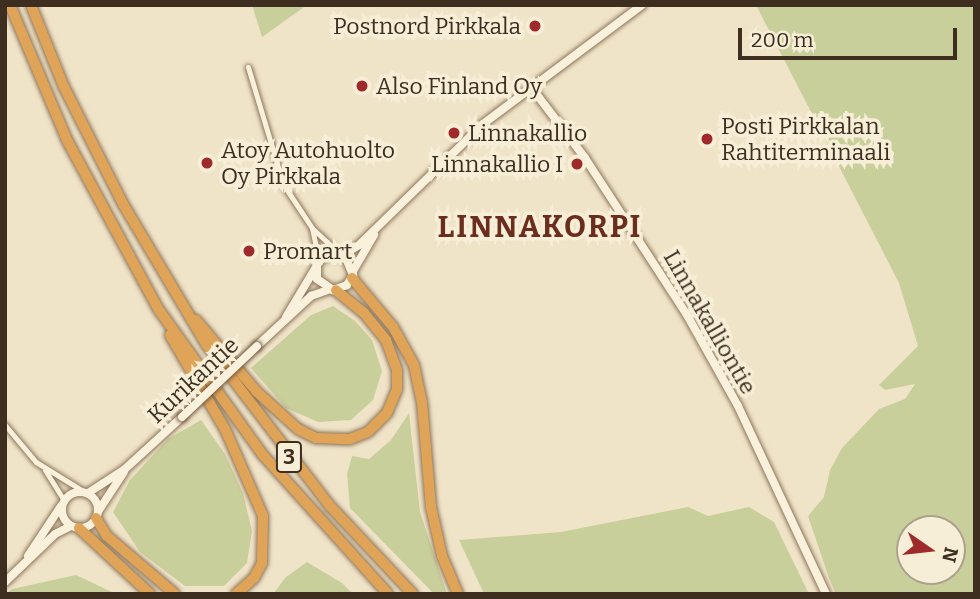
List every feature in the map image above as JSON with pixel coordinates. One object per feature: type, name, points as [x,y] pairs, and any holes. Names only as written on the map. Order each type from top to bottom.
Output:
[{"type":"highway","name":"3","points":[[10,5],[68,142],[159,310],[262,454],[388,594]]},
{"type":"highway","name":"3","points":[[31,5],[89,137],[183,306],[284,450],[413,594]]},
{"type":"highway","points":[[353,274],[398,333],[414,365],[422,401],[431,507],[442,556],[458,594]]},
{"type":"highway","points":[[183,306],[287,421],[316,438],[350,439],[368,432],[387,413],[397,388],[397,370],[377,328],[333,290]]},
{"type":"highway","points":[[159,310],[243,465],[263,516],[262,563],[254,579],[236,594]]},
{"type":"highway","points":[[97,514],[107,536],[175,594]]},
{"type":"highway","points":[[75,527],[149,594]]},
{"type":"main road","points":[[381,223],[353,274],[333,290],[317,279],[318,265],[328,254],[341,254],[381,223],[461,144],[531,87],[642,5]]},
{"type":"main road","name":"Linnakalliontie","points":[[531,87],[584,158],[693,325],[738,406],[826,594]]},
{"type":"main road","points":[[341,254],[353,274]]},
{"type":"main road","name":"Kurikantie","points":[[286,317],[318,265]]},
{"type":"main road","name":"Kurikantie","points":[[86,492],[125,469],[286,317],[317,292],[333,290]]},
{"type":"main road","name":"Kurikantie","points":[[97,514],[125,469]]},
{"type":"main road","points":[[5,582],[26,562],[97,514],[86,492],[72,493],[63,503],[26,562]]},
{"type":"main road","points":[[63,503],[63,516],[75,527]]},
{"type":"street","points":[[248,67],[277,172],[312,228],[341,254]]},
{"type":"street","points":[[312,228],[318,265]]},
{"type":"street","points":[[5,425],[45,470],[63,503]]},
{"type":"street","points":[[45,470],[86,492]]},
{"type":"green space","points":[[252,5],[307,5],[262,37]]},
{"type":"green space","points":[[756,5],[975,5],[975,594],[836,594],[808,516],[824,497],[830,470],[842,448],[879,409],[905,399],[915,384],[885,390],[879,385],[918,346],[899,283]]},
{"type":"green space","points":[[333,306],[355,321],[372,340],[382,371],[373,400],[351,420],[318,422],[286,408],[251,368],[311,315]]},
{"type":"green space","points":[[409,413],[420,512],[447,594],[434,594],[350,508],[347,474],[352,456],[369,459],[391,440]]},
{"type":"green space","points":[[201,420],[225,454],[243,493],[252,531],[247,563],[224,586],[185,586],[140,552],[113,512],[130,480],[168,439]]},
{"type":"green space","points":[[688,507],[708,516],[749,507],[774,522],[809,594],[484,594],[459,540],[561,532]]},
{"type":"green space","points":[[307,562],[342,583],[353,594],[273,594],[286,577]]},
{"type":"green space","points":[[76,575],[116,594],[6,594],[12,589]]},
{"type":"place","name":"Postnord Pirkkala","points":[[535,26]]},
{"type":"place","name":"Also Finland Oy","points":[[362,86]]},
{"type":"place","name":"Linnakallio","points":[[454,133]]},
{"type":"place","name":"Posti Pirkkalan Rahtiterminaali","points":[[707,139]]},
{"type":"place","name":"Atoy Autohuolto Oy Pirkkala","points":[[207,163]]},
{"type":"place","name":"Linnakallio I","points":[[577,164]]},
{"type":"place","name":"Promart","points":[[249,251]]},
{"type":"district","name":"LINNAKORPI","points":[[540,227]]}]
